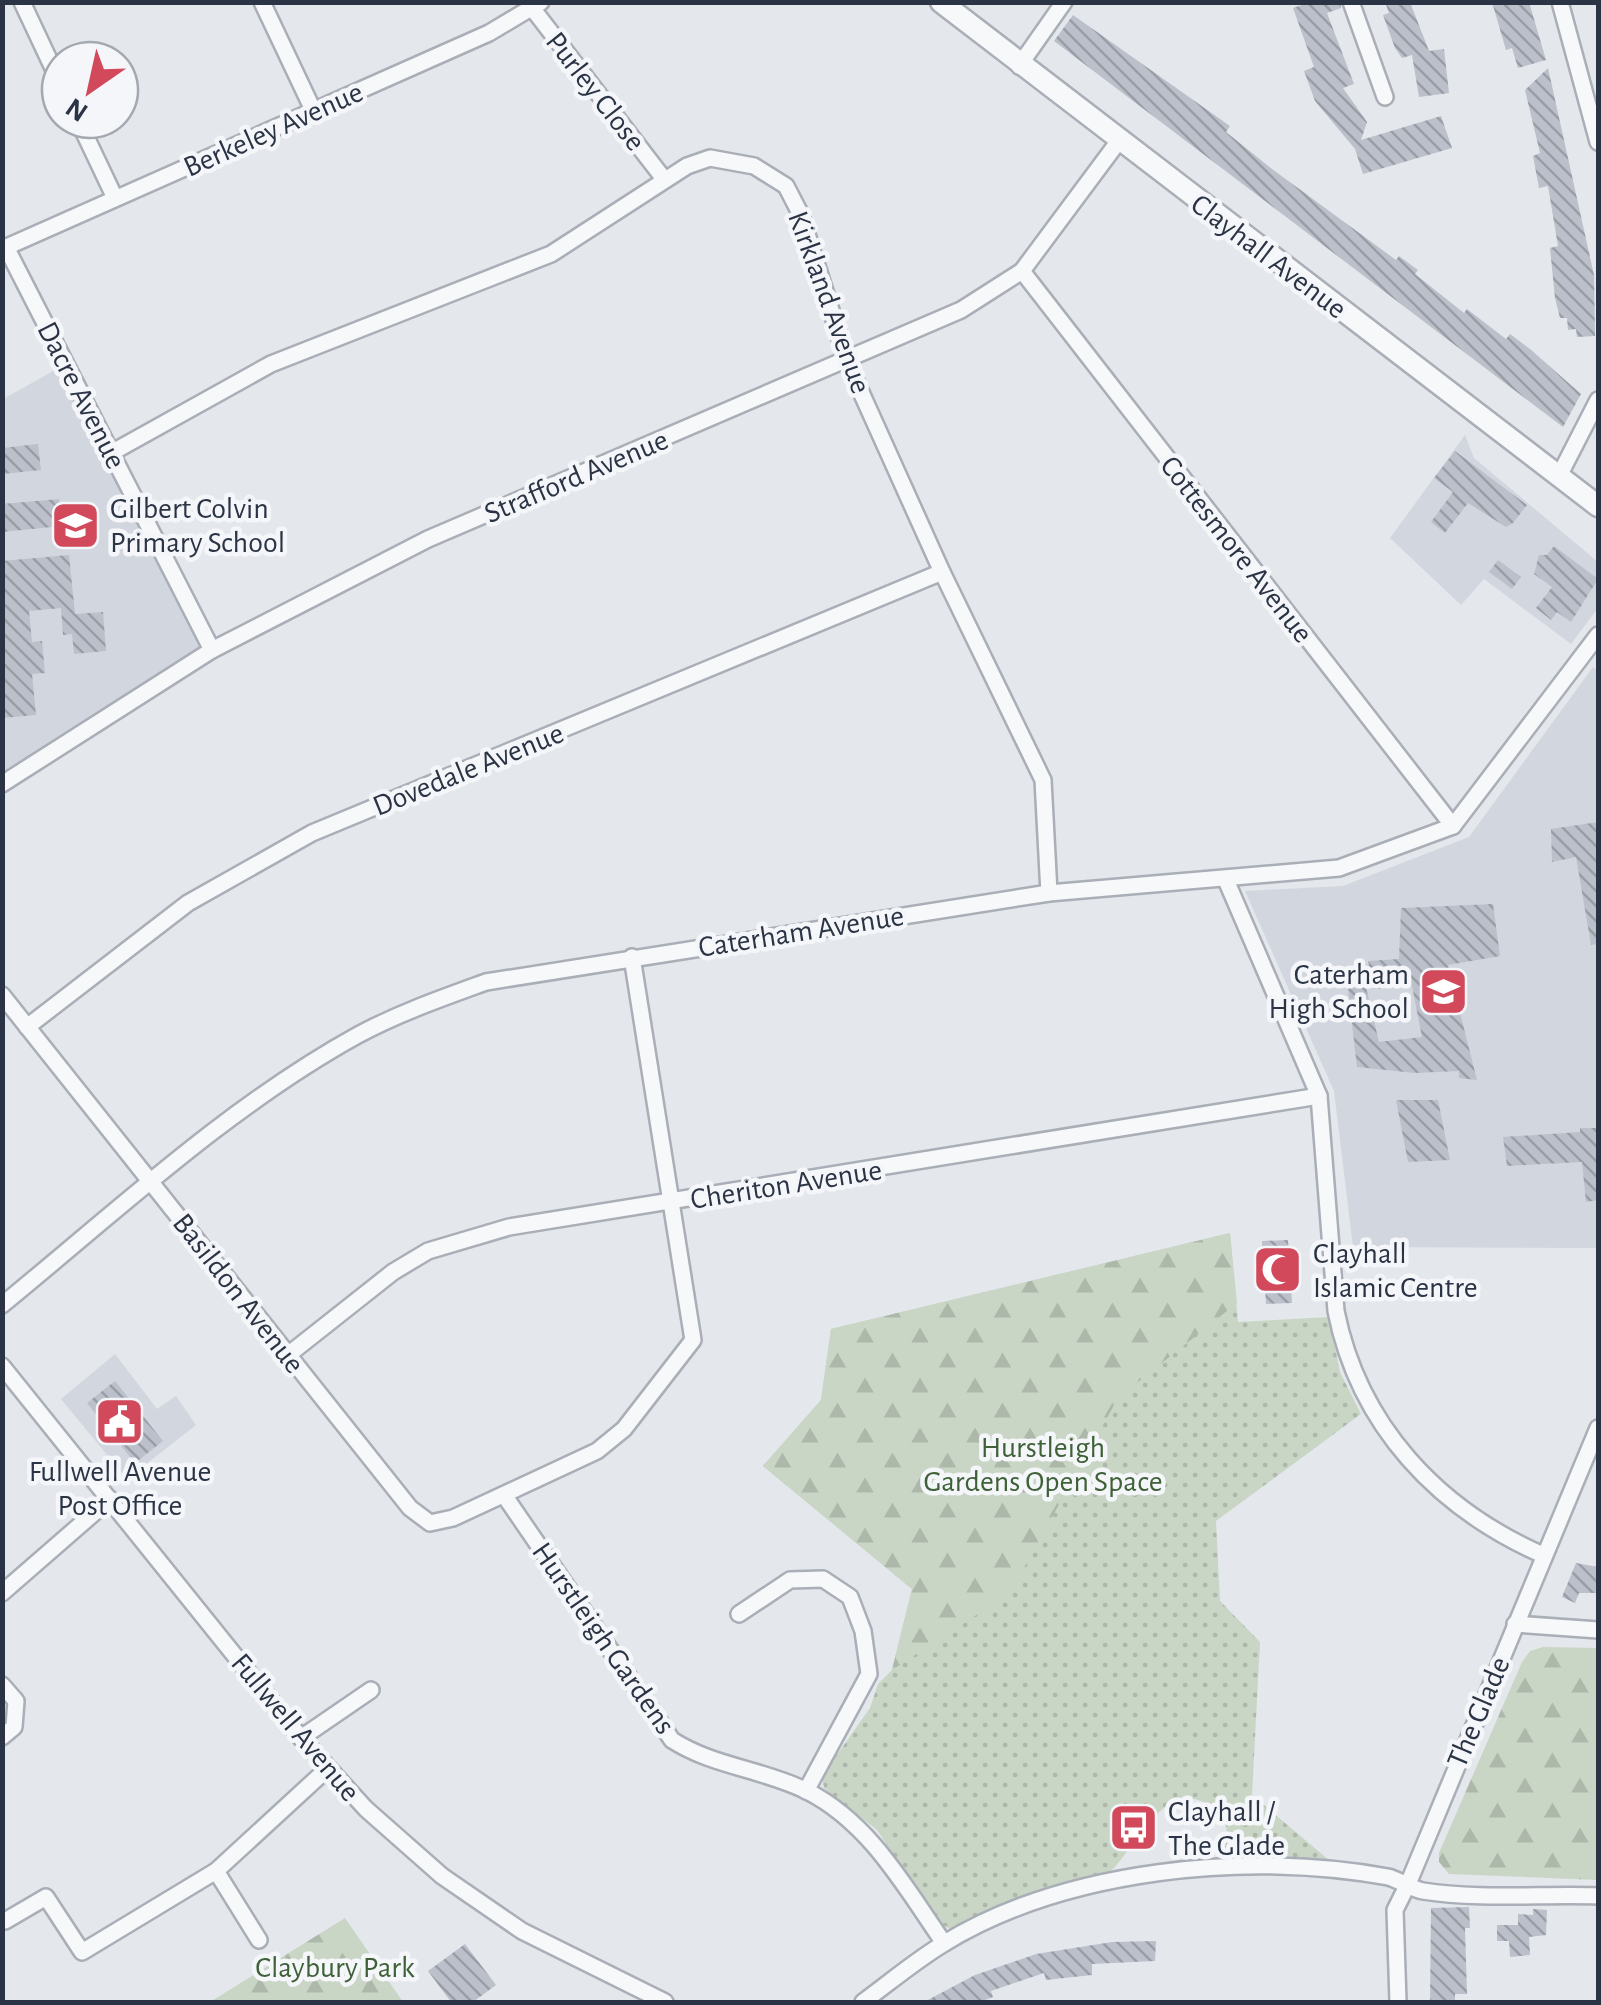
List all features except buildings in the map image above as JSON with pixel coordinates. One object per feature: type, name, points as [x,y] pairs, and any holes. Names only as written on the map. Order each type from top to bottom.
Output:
[{"type":"street","points":[[22,2],[40,40]]},
{"type":"street","points":[[262,2],[314,112]]},
{"type":"street","name":"Clayhall Avenue","points":[[941,2],[1118,142],[1598,506]]},
{"type":"street","points":[[1019,66],[1064,2]]},
{"type":"street","points":[[1351,2],[1385,97]]},
{"type":"street","points":[[1560,2],[1598,142]]},
{"type":"street","name":"Berkeley Avenue","points":[[4,248],[314,112],[534,5]]},
{"type":"street","name":"Purley Close","points":[[534,5],[664,179]]},
{"type":"street","points":[[87,140],[115,198]]},
{"type":"street","name":"Strafford Avenue","points":[[2,784],[212,650],[428,539],[961,310],[1022,271],[1118,142]]},
{"type":"street","name":"Kirkland Avenue","points":[[111,453],[271,364],[551,254],[664,179],[710,158],[754,166],[786,186],[801,216],[848,361],[942,572],[1044,780],[1050,893]]},
{"type":"street","name":"Dacre Avenue","points":[[4,248],[212,650]]},
{"type":"street","name":"Cottesmore Avenue","points":[[1022,271],[1453,826]]},
{"type":"street","points":[[1559,476],[1598,400]]},
{"type":"street","name":"Dovedale Avenue","points":[[27,1026],[188,903],[312,833],[942,572]]},
{"type":"street","points":[[1453,826],[1598,635]]},
{"type":"street","name":"Caterham Avenue","points":[[2,1304],[252,1105],[356,1036],[417,1006],[486,982],[1050,893],[1340,868],[1453,826]]},
{"type":"street","points":[[1226,880],[1319,1096],[1336,1311],[1341,1339],[1365,1397],[1418,1472],[1451,1504],[1544,1556]]},
{"type":"street","points":[[504,1495],[597,1451],[624,1429],[693,1340],[668,1203],[632,956]]},
{"type":"street","name":"Basildon Avenue","points":[[2,996],[410,1508],[430,1524],[504,1495]]},
{"type":"street","name":"Cheriton Avenue","points":[[288,1355],[393,1272],[428,1251],[509,1226],[1319,1096]]},
{"type":"street","name":"Fullwell Avenue","points":[[2,1366],[301,1738],[400,1840],[476,1900],[566,1957],[666,2002]]},
{"type":"street","name":"The Glade","points":[[1398,2002],[1395,1910],[1598,1428]]},
{"type":"street","name":"Hurstleigh Gardens","points":[[504,1495],[672,1740],[696,1756],[806,1791],[863,1833],[944,1943]]},
{"type":"street","points":[[2,1593],[110,1499]]},
{"type":"street","points":[[738,1614],[790,1580],[822,1579],[850,1597],[863,1631],[869,1674],[806,1791]]},
{"type":"street","points":[[1515,1624],[1598,1630]]},
{"type":"street","points":[[2,1685],[16,1701],[14,1727],[2,1737]]},
{"type":"street","points":[[301,1738],[371,1690]]},
{"type":"street","points":[[4,1921],[46,1897],[82,1952],[216,1872],[328,1769]]},
{"type":"street","points":[[863,2002],[944,1943],[1009,1912],[1074,1892],[1168,1872],[1258,1866],[1340,1871],[1408,1884],[1422,1891],[1598,1896]]},
{"type":"street","points":[[216,1872],[260,1940]]},
{"type":"shaded area","name":"Gilbert Colvin Primary School","points":[[66,364],[212,650],[3,785],[3,399]]},
{"type":"shaded area","points":[[1465,435],[1474,458],[1598,562],[1598,608],[1571,644],[1484,579],[1461,605],[1390,538]]},
{"type":"shaded area","name":"Caterham High School","points":[[1593,667],[1598,671],[1598,1248],[1353,1247],[1334,1091],[1245,891],[1343,886],[1469,837]]},
{"type":"shaded area","points":[[115,1354],[157,1409],[176,1396],[196,1425],[127,1479],[61,1399]]},
{"type":"green space","name":"Hurstleigh Gardens Open Space","points":[[1230,1233],[1238,1322],[1329,1317],[1340,1372],[1361,1414],[1216,1521],[1220,1601],[1260,1642],[1252,1795],[1330,1861],[1222,1858],[1227,1832],[1224,1819],[1197,1800],[1181,1799],[1154,1818],[1102,1877],[1015,1903],[952,1930],[941,1924],[877,1830],[824,1788],[822,1776],[870,1708],[878,1684],[892,1670],[912,1589],[763,1466],[821,1400],[831,1329]]},
{"type":"green space","points":[[1230,1233],[1237,1303],[1118,1398],[1010,1593],[892,1670],[912,1589],[763,1466],[821,1400],[831,1329]]},
{"type":"green space","points":[[1543,1647],[1598,1648],[1598,1880],[1449,1874],[1439,1862],[1439,1853],[1522,1662],[1530,1651]]},
{"type":"green space","name":"Claybury Park","points":[[345,1918],[403,2002],[210,2002]]},
{"type":"place","name":"Gilbert Colvin Primary School","points":[[75,525]]},
{"type":"place","name":"Caterham High School","points":[[1444,991]]},
{"type":"place","name":"Clayhall Islamic Centre","points":[[1278,1270]]},
{"type":"place","name":"Fullwell Avenue Post Office","points":[[120,1422]]},
{"type":"place","name":"Clayhall / The Glade","points":[[1133,1828]]}]
